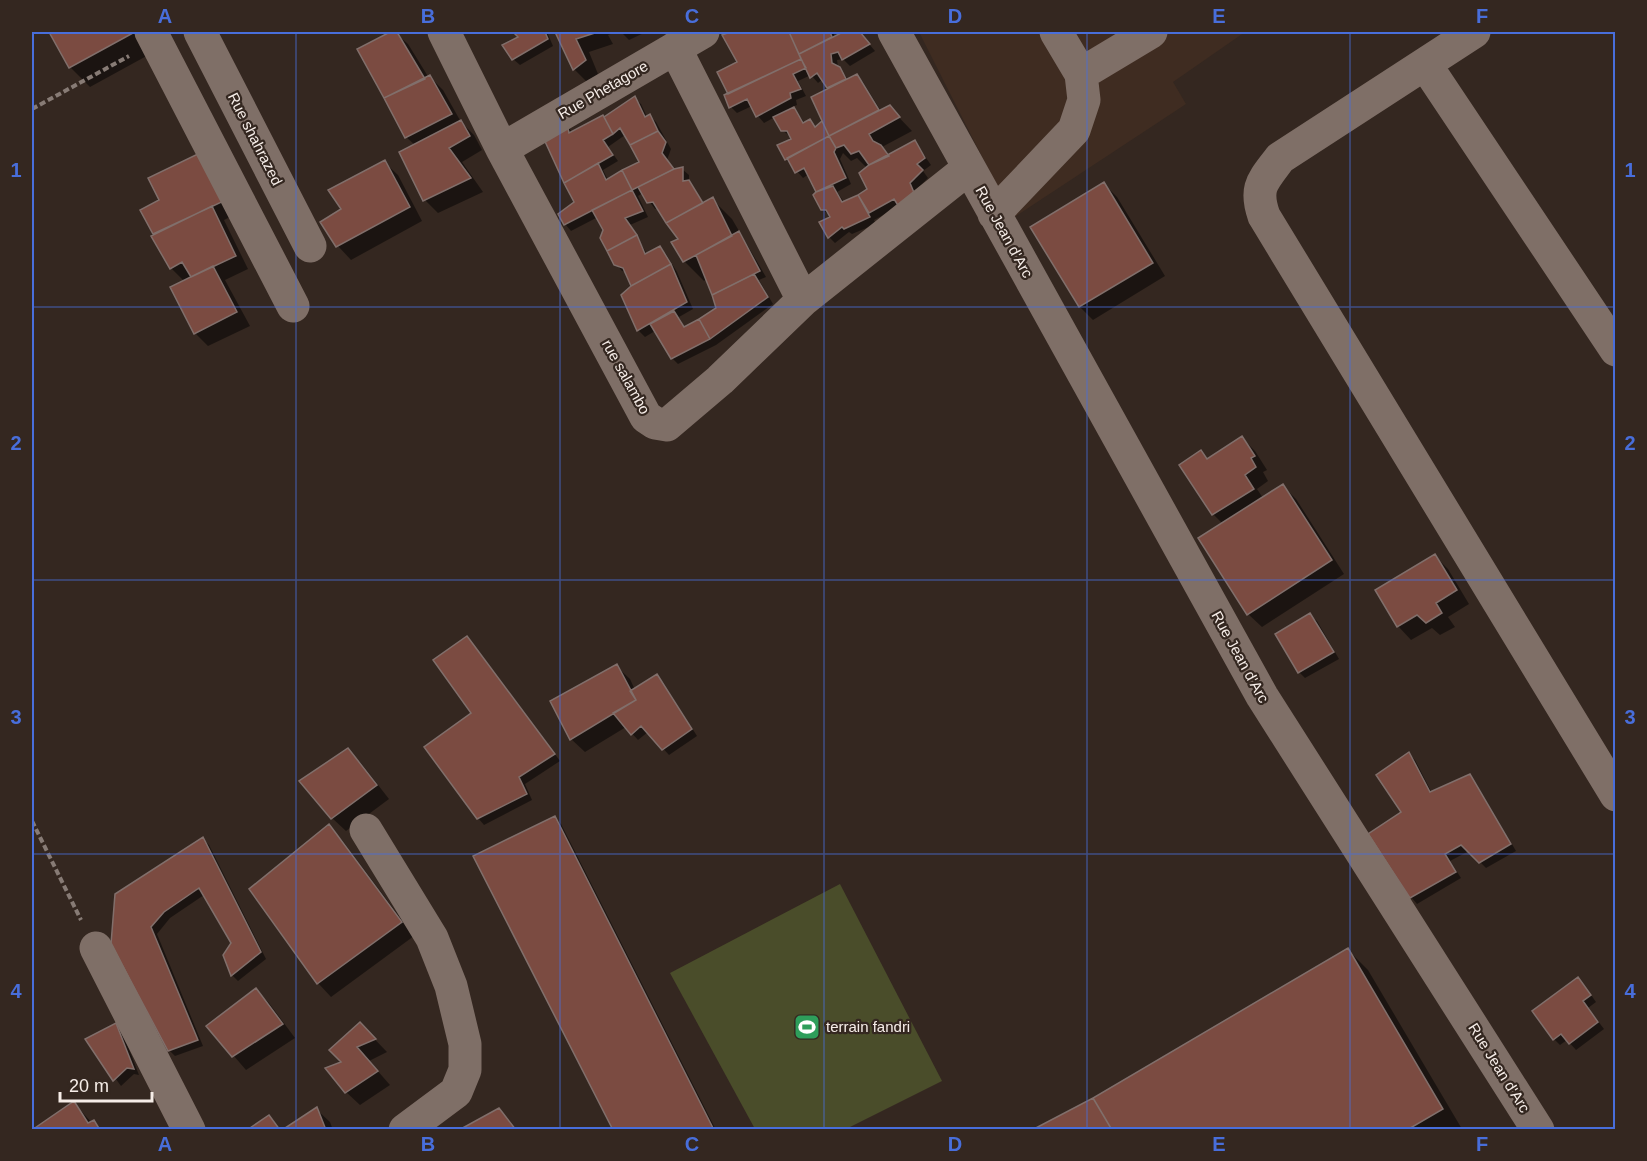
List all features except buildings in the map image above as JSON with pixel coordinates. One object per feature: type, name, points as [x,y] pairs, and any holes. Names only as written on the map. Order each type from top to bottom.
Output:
[{"type":"street","name":"Rue shahrazed","points":[[200,32],[310,246]]},
{"type":"street","name":"rue salambo","points":[[444,32],[502,149],[646,417],[656,423],[667,425],[720,380],[803,300],[969,168]]},
{"type":"street","name":"Rue Phetagore","points":[[502,149],[703,32]]},
{"type":"street","name":"Rue Jean d'Arc","points":[[894,32],[1262,696],[1538,1130]]},
{"type":"street","points":[[994,214],[1074,130],[1084,100],[1081,74],[1056,32]]},
{"type":"street","points":[[1081,74],[1151,32]]},
{"type":"street","points":[[1474,32],[1280,158],[1262,184],[1258,200],[1264,216],[1616,795]]},
{"type":"street","points":[[159,35],[293,306]]},
{"type":"street","points":[[675,48],[803,300]]},
{"type":"street","points":[[1425,63],[1616,350]]},
{"type":"street","points":[[366,830],[432,938],[451,987],[465,1044],[465,1070],[456,1092],[405,1130]]},
{"type":"street","points":[[96,948],[189,1130]]},
{"type":"path","points":[[32,109],[159,35]]},
{"type":"path","points":[[32,821],[96,948]]},
{"type":"shaded area","points":[[919,32],[1245,32],[1173,82],[1186,104],[1013,218]]},
{"type":"green space","name":"terrain fandri","points":[[840,884],[942,1081],[846,1129],[755,1129],[670,973]]},
{"type":"place","name":"terrain fandri","points":[[807,1027]]}]
